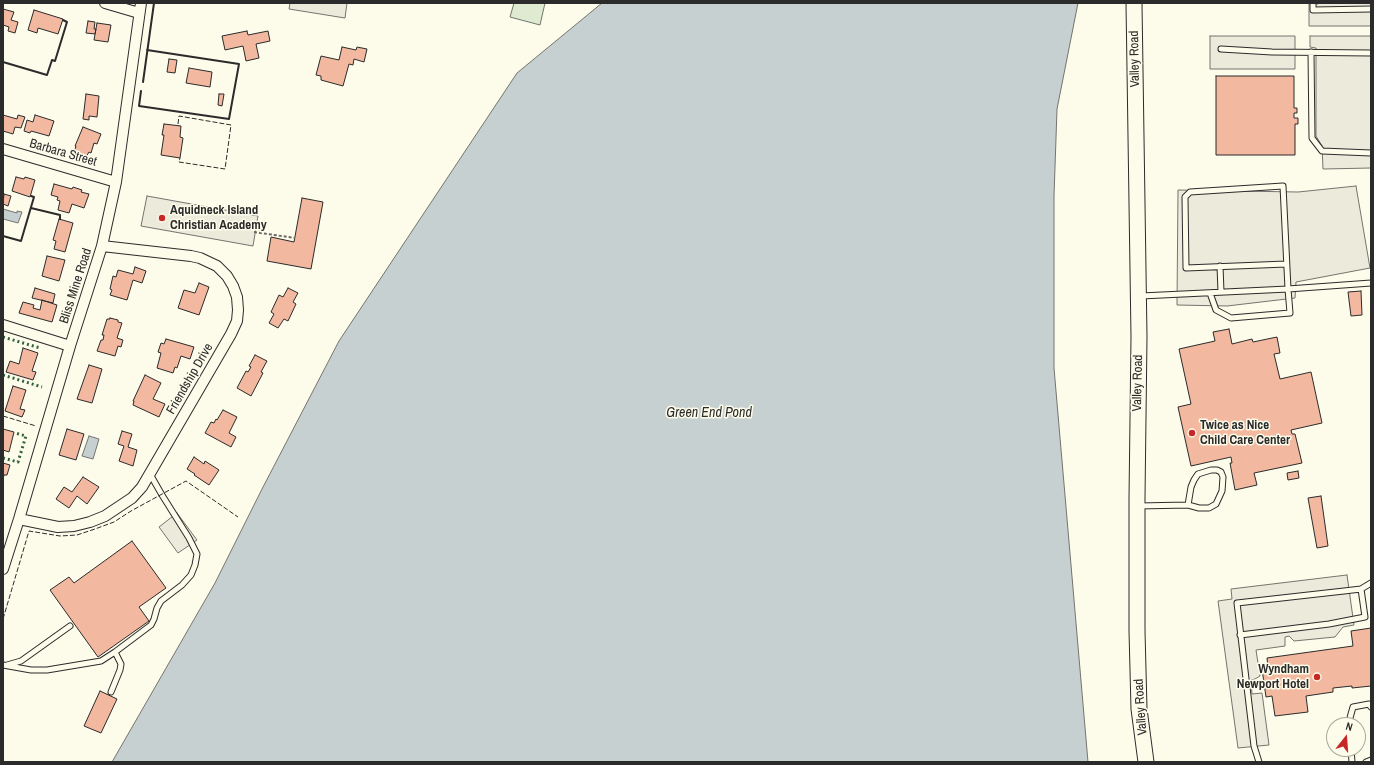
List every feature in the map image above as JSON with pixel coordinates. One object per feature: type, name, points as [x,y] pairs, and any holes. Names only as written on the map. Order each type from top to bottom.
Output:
[{"type":"main road","name":"Valley Road","points":[[1134,3],[1138,296],[1137,506],[1139,709],[1146,762]]},
{"type":"street","points":[[104,3],[140,8]]},
{"type":"street","name":"Bliss Mine Road","points":[[3,569],[70,346],[102,246],[116,182],[140,8]]},
{"type":"street","name":"Barbara Street","points":[[3,149],[116,182]]},
{"type":"street","name":"Friendship Drive","points":[[19,519],[58,527],[74,526],[105,516],[132,498],[142,487],[232,334],[237,321],[237,297],[233,286],[217,266],[200,258],[102,246]]},
{"type":"street","points":[[3,325],[70,346]]},
{"type":"lane","points":[[1313,3],[1314,10],[1371,9]]},
{"type":"lane","points":[[1221,49],[1272,52],[1371,53]]},
{"type":"lane","points":[[1311,52],[1312,138],[1322,151],[1371,153]]},
{"type":"lane","points":[[1210,293],[1216,310],[1231,318],[1290,313],[1286,264],[1283,186],[1190,192],[1185,197],[1186,268],[1286,264]]},
{"type":"lane","points":[[1220,266],[1221,292]]},
{"type":"lane","points":[[1138,296],[1288,289],[1371,283]]},
{"type":"lane","points":[[1137,506],[1188,504],[1199,508],[1210,508],[1216,504],[1222,491],[1223,476],[1221,472],[1211,470],[1198,474],[1191,487],[1188,504]]},
{"type":"lane","points":[[5,665],[31,670],[47,670],[101,661],[151,625],[161,601],[182,585],[191,575],[197,554],[150,473]]},
{"type":"lane","points":[[1259,762],[1254,746],[1237,602],[1361,589],[1371,583]]},
{"type":"lane","points":[[1240,635],[1329,624],[1365,617],[1361,589]]},
{"type":"lane","points":[[5,665],[21,661],[70,626]]},
{"type":"lane","points":[[111,692],[121,664],[115,652]]},
{"type":"lane","points":[[1351,717],[1354,708],[1368,704],[1371,706]]},
{"type":"lane","points":[[1366,762],[1371,760]]},
{"type":"path","points":[[254,232],[295,238]]},
{"type":"green space","points":[[514,3],[545,3],[540,25],[510,17]]},
{"type":"shaded area","points":[[290,3],[347,3],[345,18],[289,9]]},
{"type":"shaded area","points":[[1371,3],[1371,26],[1309,26],[1309,4]]},
{"type":"shaded area","points":[[1210,36],[1295,36],[1295,69],[1210,69]]},
{"type":"shaded area","points":[[1310,36],[1371,36],[1371,168],[1323,169],[1322,146],[1316,136],[1316,48],[1310,47]]},
{"type":"shaded area","points":[[1356,186],[1370,268],[1296,282],[1295,298],[1227,306],[1177,305],[1178,190],[1298,192]]},
{"type":"shaded area","points":[[147,196],[258,216],[253,246],[141,226]]},
{"type":"shaded area","points":[[177,513],[197,540],[178,553],[159,527]]},
{"type":"shaded area","points":[[1347,575],[1354,625],[1343,627],[1335,637],[1294,641],[1289,636],[1285,637],[1285,646],[1256,650],[1260,676],[1251,680],[1252,694],[1262,693],[1269,745],[1238,748],[1218,601],[1232,599],[1231,589]]},
{"type":"water","name":"Green End Pond","points":[[602,3],[1078,3],[1057,109],[1054,196],[1054,368],[1088,762],[112,762],[215,583],[339,341],[517,73]]},
{"type":"water","points":[[3,209],[17,213],[17,211],[22,212],[18,223],[3,219]]},
{"type":"water","points":[[89,436],[99,439],[93,459],[82,456]]},
{"type":"building","points":[[3,9],[14,12],[11,20],[18,22],[15,33],[8,31],[9,27],[3,25]]},
{"type":"building","points":[[34,10],[63,19],[58,34],[38,28],[37,33],[28,30]]},
{"type":"building","points":[[88,21],[95,22],[95,34],[86,33]]},
{"type":"building","points":[[97,23],[111,25],[108,42],[94,40]]},
{"type":"building","points":[[247,31],[248,35],[268,31],[270,41],[256,44],[259,58],[246,61],[243,46],[225,50],[222,36]]},
{"type":"building","points":[[342,47],[356,50],[357,47],[367,49],[364,62],[354,59],[353,65],[349,64],[343,86],[321,80],[321,76],[316,75],[321,56],[339,60]]},
{"type":"building","points":[[169,59],[177,60],[175,73],[167,72]]},
{"type":"building","points":[[189,68],[212,72],[210,87],[186,83]]},
{"type":"building","points":[[1216,76],[1294,76],[1294,108],[1297,108],[1297,113],[1294,113],[1294,118],[1298,118],[1298,124],[1295,124],[1295,155],[1216,155]]},
{"type":"building","points":[[86,94],[99,96],[97,117],[89,116],[89,120],[83,119]]},
{"type":"building","points":[[219,94],[224,94],[222,106],[218,105]]},
{"type":"building","points":[[3,115],[17,119],[18,115],[25,117],[21,128],[15,127],[13,134],[3,131]]},
{"type":"building","points":[[35,115],[54,121],[49,136],[31,131],[30,133],[24,131],[27,120],[33,122]]},
{"type":"building","points":[[164,124],[181,126],[180,137],[183,138],[180,158],[161,155]]},
{"type":"building","points":[[83,127],[101,134],[97,144],[94,143],[91,153],[89,152],[86,157],[74,152]]},
{"type":"building","points":[[16,177],[24,179],[25,177],[35,180],[30,197],[12,191]]},
{"type":"building","points":[[54,184],[72,189],[73,187],[82,190],[81,192],[89,194],[84,208],[72,204],[69,213],[58,210],[60,201],[57,200],[58,197],[51,195]]},
{"type":"building","points":[[4,194],[11,196],[8,206],[3,204]]},
{"type":"building","points":[[302,198],[323,202],[311,269],[267,261],[271,237],[294,242]]},
{"type":"building","points":[[59,219],[73,223],[65,252],[54,249],[56,241],[53,240]]},
{"type":"building","points":[[47,256],[65,260],[59,281],[42,276]]},
{"type":"building","points":[[135,267],[146,271],[142,283],[133,280],[127,300],[110,295],[113,276],[116,277],[118,270],[133,274]]},
{"type":"building","points":[[199,283],[209,287],[199,315],[178,308],[184,290],[195,293]]},
{"type":"building","points":[[35,288],[55,294],[53,303],[32,298]]},
{"type":"building","points":[[288,288],[298,293],[293,302],[296,304],[288,321],[284,319],[278,328],[269,323],[274,314],[271,312],[279,295],[283,297]]},
{"type":"building","points":[[1361,291],[1362,315],[1351,316],[1348,292]]},
{"type":"building","points":[[42,300],[57,305],[52,322],[19,313],[23,302],[34,305],[33,308],[40,310]]},
{"type":"building","points":[[110,318],[118,320],[118,322],[122,323],[117,338],[123,340],[121,347],[118,346],[115,356],[97,351],[101,340],[103,340],[104,335],[102,335],[107,319]]},
{"type":"building","points":[[1229,329],[1232,344],[1252,339],[1253,342],[1277,337],[1280,353],[1274,354],[1280,379],[1311,372],[1322,423],[1291,430],[1292,434],[1295,434],[1302,463],[1254,473],[1257,485],[1235,490],[1230,463],[1232,463],[1231,457],[1191,466],[1178,407],[1191,404],[1179,349],[1215,341],[1213,332]]},
{"type":"building","points":[[166,339],[194,347],[190,359],[181,356],[177,368],[175,367],[173,373],[157,368],[161,353],[158,352],[161,343],[164,344]]},
{"type":"building","points":[[23,348],[38,353],[32,371],[36,372],[33,380],[6,372],[10,361],[19,364]]},
{"type":"building","points":[[255,355],[267,361],[261,372],[263,373],[251,396],[237,388],[246,371],[248,372],[251,367],[249,366]]},
{"type":"building","points":[[89,365],[102,369],[92,403],[77,399]]},
{"type":"building","points":[[145,375],[161,383],[153,399],[165,404],[159,417],[133,405],[133,401]]},
{"type":"building","points":[[13,386],[26,390],[20,409],[25,410],[22,417],[5,411]]},
{"type":"building","points":[[223,410],[237,417],[229,433],[236,437],[231,447],[205,433],[211,422],[214,423],[216,419],[217,420]]},
{"type":"building","points":[[3,429],[14,432],[9,452],[3,450]]},
{"type":"building","points":[[67,429],[84,434],[76,460],[59,455]]},
{"type":"building","points":[[122,431],[132,434],[128,447],[137,450],[133,466],[119,461],[124,446],[118,444]]},
{"type":"building","points":[[194,457],[204,464],[205,461],[219,470],[209,485],[187,469]]},
{"type":"building","points":[[3,463],[10,465],[7,475],[4,475],[3,479]]},
{"type":"building","points":[[1298,471],[1299,478],[1288,480],[1287,473]]},
{"type":"building","points":[[83,477],[99,487],[87,504],[77,496],[69,508],[56,499],[64,487],[72,492]]},
{"type":"building","points":[[1321,496],[1328,546],[1317,548],[1308,498]]},
{"type":"building","points":[[132,541],[166,588],[139,607],[149,621],[98,657],[50,590],[69,577],[74,583]]},
{"type":"building","name":"Wyndham Newport Hotel","points":[[1371,628],[1371,686],[1333,688],[1333,692],[1306,696],[1308,712],[1275,716],[1272,696],[1266,697],[1262,669],[1268,668],[1267,658],[1353,646],[1351,631]]},
{"type":"building","points":[[100,691],[117,699],[101,733],[84,726]]},
{"type":"hedge","points":[[3,337],[40,348]]},
{"type":"hedge","points":[[3,375],[42,387]]},
{"type":"hedge","points":[[3,458],[18,462],[26,436],[15,433]]},
{"type":"fence","points":[[178,124],[179,116],[231,125],[225,169],[179,162],[180,158]]},
{"type":"fence","points":[[3,416],[36,426]]},
{"type":"fence","points":[[3,619],[29,531],[60,536],[77,535],[114,522],[186,481],[238,517]]},
{"type":"wall","points":[[143,82],[154,3]]},
{"type":"wall","points":[[3,62],[47,75],[52,60],[55,61],[67,22],[63,20]]},
{"type":"wall","points":[[141,91],[139,106],[229,119],[239,64],[147,50]]},
{"type":"wall","points":[[3,236],[21,241],[34,197],[31,196]]},
{"type":"wall","points":[[31,208],[60,215],[60,219]]},
{"type":"place","name":"Aquidneck Island Christian Academy","points":[[162,218]]},
{"type":"place","name":"Twice as Nice Child Care Center","points":[[1192,433]]},
{"type":"place","name":"Wyndham Newport Hotel","points":[[1317,677]]}]
